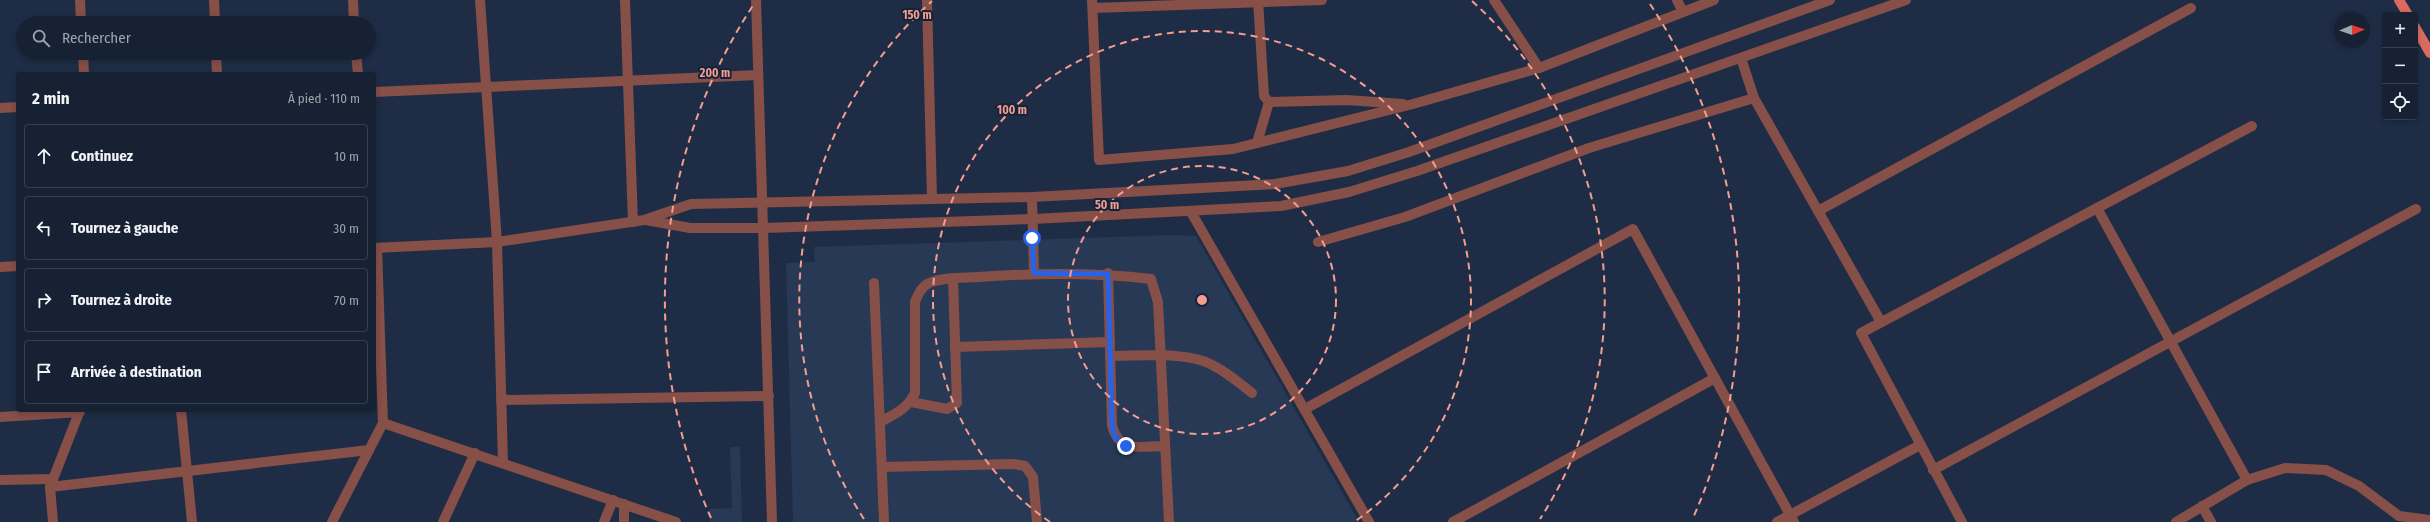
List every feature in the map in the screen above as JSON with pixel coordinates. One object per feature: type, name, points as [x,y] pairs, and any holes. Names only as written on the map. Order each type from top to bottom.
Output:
[{"type":"main road","points":[[2399,0],[2406,12]]},
{"type":"main road","points":[[2418,32],[2430,53]]},
{"type":"street","points":[[80,0],[81,16]]},
{"type":"street","points":[[214,0],[215,16]]},
{"type":"street","points":[[353,0],[354,16]]},
{"type":"street","points":[[480,0],[497,242],[503,463]]},
{"type":"street","points":[[624,0],[629,81],[633,222]]},
{"type":"street","points":[[756,0],[772,522]]},
{"type":"street","points":[[927,0],[932,199]]},
{"type":"street","points":[[1322,0],[1092,4],[1099,160],[1233,149],[1413,104],[1539,68],[1714,0]]},
{"type":"street","points":[[1494,0],[1539,68]]},
{"type":"street","points":[[1677,0],[1683,12]]},
{"type":"street","points":[[376,248],[497,242],[644,220],[691,204],[1032,197],[1275,184],[1348,171],[1408,152],[1830,0]]},
{"type":"street","points":[[644,220],[690,228],[764,228],[1032,219],[1191,212],[1281,206],[1349,192],[1417,171],[1906,0]]},
{"type":"street","points":[[1258,1],[1264,96],[1269,102]]},
{"type":"street","points":[[1818,211],[2191,8]]},
{"type":"street","points":[[1741,58],[1754,98],[1881,322]]},
{"type":"street","points":[[83,60],[84,72]]},
{"type":"street","points":[[216,60],[217,72]]},
{"type":"street","points":[[357,60],[358,72]]},
{"type":"street","points":[[376,92],[758,75]]},
{"type":"street","points":[[1318,242],[1405,217],[1589,148],[1754,98]]},
{"type":"street","points":[[1269,102],[1347,100],[1413,104]]},
{"type":"street","points":[[1256,143],[1269,102]]},
{"type":"street","points":[[0,108],[16,107]]},
{"type":"street","points":[[1962,522],[1860,333],[2252,126]]},
{"type":"street","points":[[1032,197],[1034,273]]},
{"type":"street","points":[[2096,208],[2247,480]]},
{"type":"street","points":[[1933,470],[2416,209]]},
{"type":"street","points":[[1191,212],[1369,522]]},
{"type":"street","points":[[1305,410],[1634,228],[1792,518]]},
{"type":"street","points":[[0,267],[16,266]]},
{"type":"street","points":[[332,522],[383,423],[376,270]]},
{"type":"street","points":[[880,422],[901,411],[911,402],[915,393],[915,302],[921,290],[929,283],[953,279],[1034,273],[1108,274],[1151,279],[1158,302],[1169,522]]},
{"type":"street","points":[[1108,274],[1112,425],[1115,437],[1126,446],[1165,446]]},
{"type":"street","points":[[911,402],[947,408],[957,404],[953,279]]},
{"type":"street","points":[[874,283],[884,522]]},
{"type":"street","points":[[955,347],[1110,342]]},
{"type":"street","points":[[1110,356],[1160,356],[1206,362],[1231,377],[1252,394]]},
{"type":"street","points":[[1453,522],[1715,378]]},
{"type":"street","points":[[501,400],[769,396]]},
{"type":"street","points":[[0,416],[64,412]]},
{"type":"street","points":[[53,522],[51,483],[80,412]]},
{"type":"street","points":[[182,412],[192,522]]},
{"type":"street","points":[[383,423],[676,522]]},
{"type":"street","points":[[1777,522],[1792,518],[1920,445]]},
{"type":"street","points":[[0,480],[51,483],[187,471],[369,450]]},
{"type":"street","points":[[443,522],[475,453]]},
{"type":"street","points":[[882,467],[1014,464],[1025,466],[1033,477],[1037,522]]},
{"type":"street","points":[[2176,522],[2247,480],[2285,468],[2326,470],[2359,486],[2399,516],[2430,520]]},
{"type":"street","points":[[604,522],[613,500]]},
{"type":"street","points":[[624,504],[624,522]]},
{"type":"street","points":[[2202,506],[2211,522]]},
{"type":"shaded area","points":[[1173,235],[1196,236],[1359,522],[793,522],[786,263],[815,262],[814,247]]},
{"type":"shaded area","points":[[730,447],[740,447],[742,522],[710,522],[710,509],[732,508]]},
{"type":"route","points":[[1032,238],[1034,273],[1108,274],[1112,425],[1115,437],[1126,446]]}]
